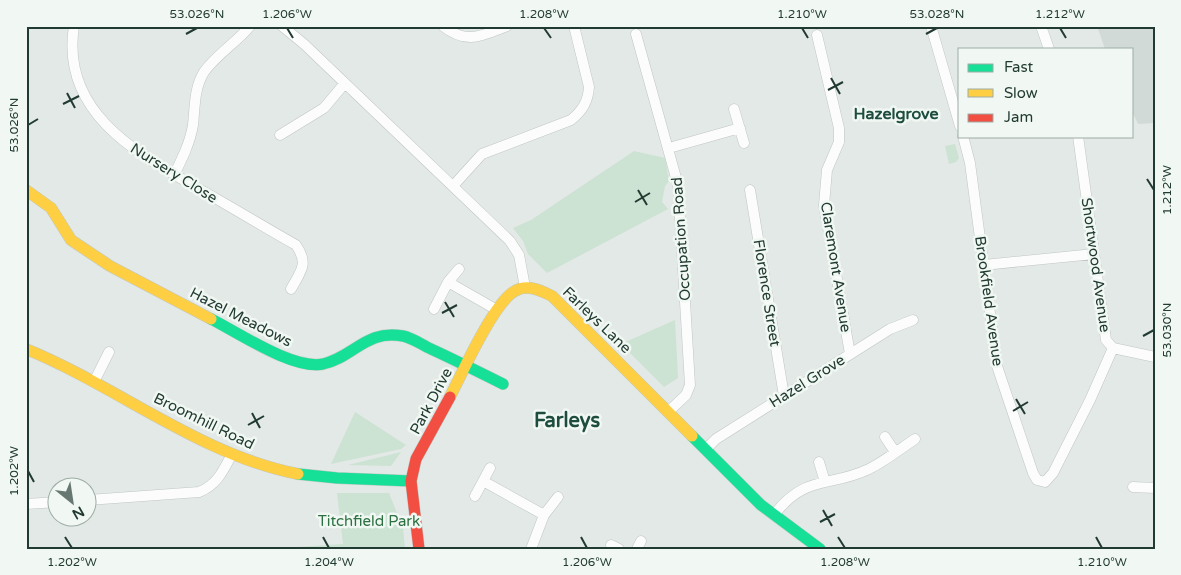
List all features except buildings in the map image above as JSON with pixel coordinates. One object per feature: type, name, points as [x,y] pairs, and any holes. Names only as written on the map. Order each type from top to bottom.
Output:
[{"type":"street","name":"Nursery Close","points":[[74,26],[72,40],[75,72],[84,94],[97,115],[117,137],[144,157],[296,245],[303,256],[303,268],[291,289]]},
{"type":"street","points":[[174,174],[185,154],[193,126],[196,95],[204,74],[219,54],[241,37],[250,26]]},
{"type":"street","points":[[282,26],[345,83],[515,246],[526,287]]},
{"type":"street","points":[[443,26],[453,34],[466,38],[478,37],[507,26]]},
{"type":"street","points":[[453,186],[482,154],[571,120],[579,114],[588,97],[589,88],[574,26]]},
{"type":"street","points":[[932,26],[958,119]]},
{"type":"street","points":[[1041,26],[1049,48]]},
{"type":"street","name":"Occupation Road","points":[[636,34],[678,185],[690,385],[686,395],[668,412]]},
{"type":"street","name":"Claremont Avenue","points":[[817,35],[840,128],[839,142],[826,178],[824,205],[850,354]]},
{"type":"street","points":[[280,135],[324,108],[345,83]]},
{"type":"street","points":[[734,109],[744,142]]},
{"type":"street","points":[[669,148],[740,128]]},
{"type":"street","name":"Brookfield Avenue","points":[[963,138],[970,163],[997,366],[1037,480],[1045,482],[1053,473],[1090,400],[1113,348]]},
{"type":"street","name":"Shortwood Avenue","points":[[1078,138],[1105,336],[1113,348],[1155,357]]},
{"type":"street","name":"Hazel Meadows","points":[[26,190],[51,208],[71,240],[110,266],[294,362],[325,364],[341,356],[363,340],[390,334],[405,336],[503,384]]},
{"type":"street","name":"Florence Street","points":[[750,190],[784,396]]},
{"type":"street","points":[[984,265],[1094,254]]},
{"type":"street","points":[[434,308],[448,282],[459,270]]},
{"type":"street","points":[[448,282],[497,310]]},
{"type":"street","name":"Farleys Lane","points":[[526,287],[535,287],[552,296],[761,505],[820,549]]},
{"type":"street","name":"Park Drive","points":[[418,549],[411,480],[416,460],[497,310],[511,294],[526,287]]},
{"type":"street","name":"Hazel Grove","points":[[706,449],[716,439],[890,329],[913,320]]},
{"type":"street","name":"Broomhill Road","points":[[26,349],[232,454],[265,466],[298,474],[348,479],[411,480]]},
{"type":"street","points":[[94,382],[109,352]]},
{"type":"street","points":[[885,437],[895,452]]},
{"type":"street","points":[[774,515],[792,494],[805,488],[868,469],[915,439]]},
{"type":"street","points":[[98,499],[199,492],[219,479],[232,454]]},
{"type":"street","points":[[820,462],[825,482]]},
{"type":"street","points":[[475,496],[490,468]]},
{"type":"street","points":[[483,481],[544,515]]},
{"type":"street","points":[[1133,487],[1155,488]]},
{"type":"street","points":[[531,549],[544,515],[558,497]]},
{"type":"street","points":[[26,504],[48,503]]},
{"type":"shaded area","points":[[1097,26],[1155,26],[1155,123],[1138,124],[1134,115],[1134,48],[1105,48]]},
{"type":"green space","points":[[955,144],[959,158],[956,162],[949,164],[945,146]]},
{"type":"green space","points":[[634,151],[665,158],[669,181],[665,186],[662,202],[668,209],[547,273],[528,254],[523,241],[513,228],[531,220]]},
{"type":"green space","points":[[675,320],[678,378],[664,387],[621,344]]},
{"type":"green space","points":[[355,412],[406,445],[401,449],[331,464]]},
{"type":"green space","points":[[401,452],[391,466],[348,465]]},
{"type":"green space","name":"Titchfield Park","points":[[337,493],[389,493],[403,528],[405,549],[266,549],[343,544]]},
{"type":"traffic: fast","points":[[211,319],[266,349],[282,356],[311,364],[323,364],[334,360],[379,336],[403,336],[503,384]]},
{"type":"traffic: fast","points":[[692,436],[761,505],[820,549]]},
{"type":"traffic: fast","points":[[298,474],[337,478],[411,481]]},
{"type":"traffic: slow","points":[[26,190],[51,208],[71,240],[110,266],[211,319]]},
{"type":"traffic: slow","points":[[450,397],[479,339],[498,309],[515,291],[529,288],[552,296],[692,436]]},
{"type":"traffic: slow","points":[[26,349],[60,364],[193,436],[227,452],[262,465],[298,474]]},
{"type":"traffic: jam","points":[[419,549],[411,481],[416,459],[450,397]]},
{"type":"district","name":"Hazelgrove","points":[[896,114]]},
{"type":"district","name":"Farleys","points":[[567,421]]}]
